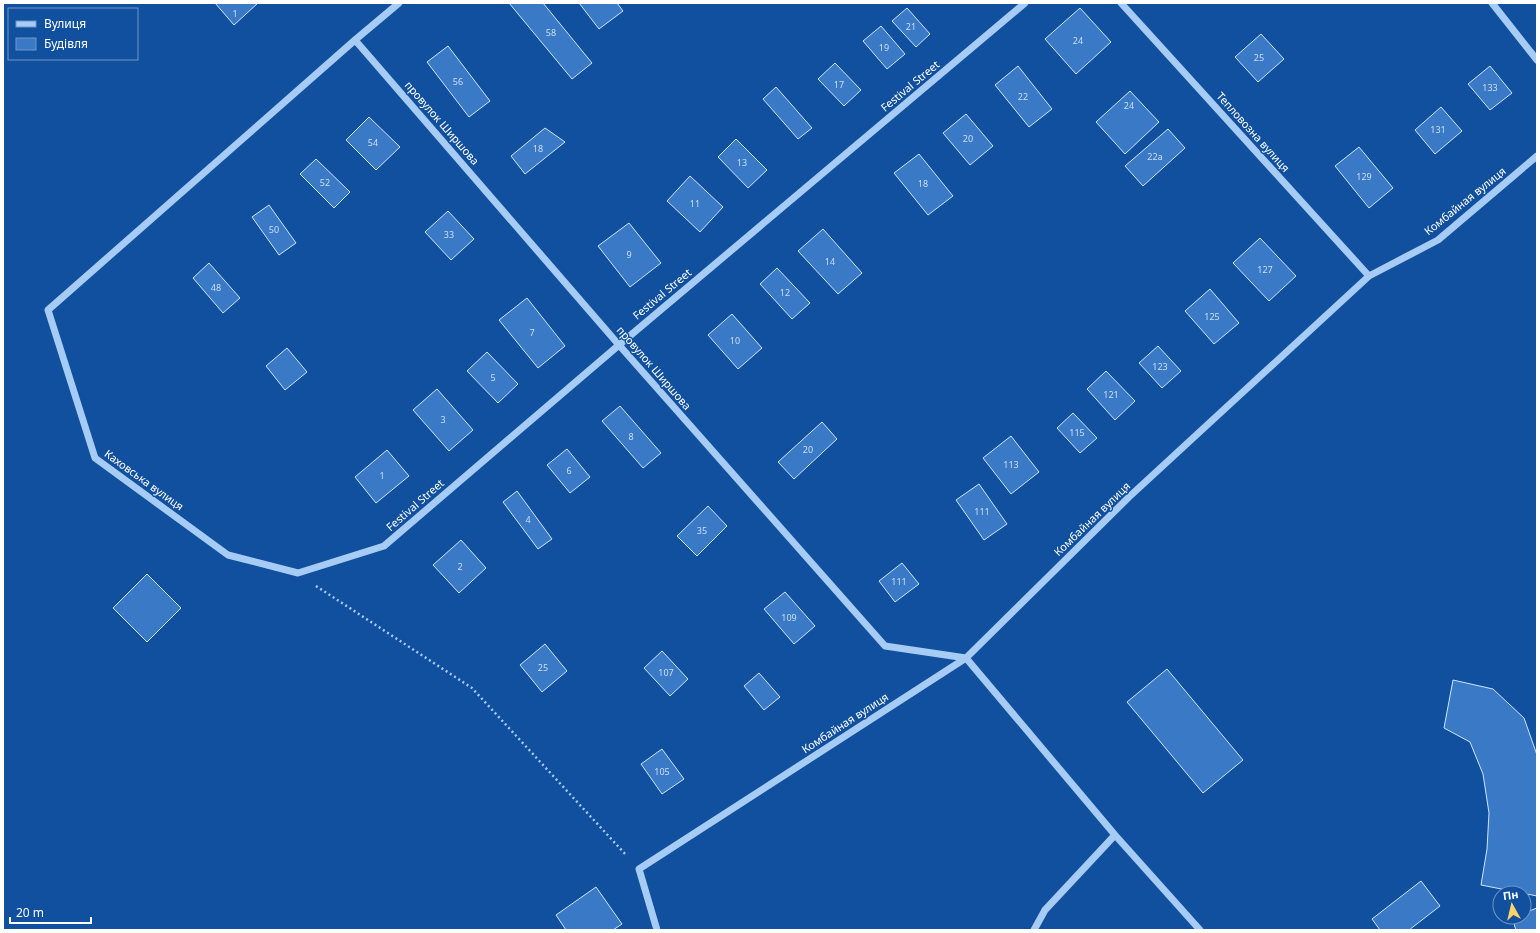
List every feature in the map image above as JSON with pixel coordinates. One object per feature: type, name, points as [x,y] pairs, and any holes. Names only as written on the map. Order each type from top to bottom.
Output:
[{"type":"street","points":[[355,40],[399,3]]},
{"type":"street","name":"Festival Street","points":[[298,574],[384,546],[619,345],[1025,3]]},
{"type":"street","name":"Тепловозна вулиця","points":[[1121,3],[1369,276]]},
{"type":"street","points":[[1492,3],[1537,60]]},
{"type":"street","name":"Каховська вулиця","points":[[298,574],[228,555],[95,458],[48,310],[355,40]]},
{"type":"street","name":"провулок Ширшова","points":[[355,40],[619,345],[885,646],[966,658]]},
{"type":"street","name":"Комбайная вулиця","points":[[639,869],[966,658],[1129,497],[1369,276],[1438,240],[1537,156]]},
{"type":"street","points":[[966,658],[1115,835],[1200,930]]},
{"type":"street","points":[[1034,930],[1045,910],[1115,835]]},
{"type":"street","points":[[639,869],[657,930]]},
{"type":"path","points":[[298,574],[472,688],[639,869]]},
{"type":"building","points":[[215,3],[258,3],[234,25]]},
{"type":"building","points":[[509,3],[543,3],[592,63],[572,79]]},
{"type":"building","points":[[579,3],[617,3],[623,11],[599,29]]},
{"type":"building","points":[[907,8],[930,34],[916,47],[892,21]]},
{"type":"building","points":[[1080,8],[1111,42],[1076,74],[1045,39]]},
{"type":"building","points":[[881,26],[905,54],[887,69],[863,41]]},
{"type":"building","points":[[1261,34],[1284,59],[1258,82],[1235,57]]},
{"type":"building","points":[[448,46],[490,101],[469,117],[427,62]]},
{"type":"building","points":[[835,63],[861,90],[844,106],[818,79]]},
{"type":"building","points":[[1018,66],[1052,109],[1029,127],[995,85]]},
{"type":"building","points":[[1490,66],[1512,93],[1490,110],[1468,84]]},
{"type":"building","points":[[776,87],[812,128],[798,139],[763,99]]},
{"type":"building","points":[[1130,91],[1159,122],[1125,154],[1096,122]]},
{"type":"building","points":[[1441,107],[1462,131],[1435,154],[1415,130]]},
{"type":"building","points":[[966,114],[993,146],[970,165],[943,133]]},
{"type":"building","points":[[369,117],[400,147],[376,170],[346,140]]},
{"type":"building","points":[[545,128],[565,142],[525,174],[511,156]]},
{"type":"building","points":[[1168,129],[1185,148],[1143,186],[1125,166]]},
{"type":"building","points":[[736,139],[767,170],[748,188],[718,157]]},
{"type":"building","points":[[1359,147],[1393,188],[1369,208],[1335,166]]},
{"type":"building","points":[[919,154],[953,196],[928,215],[894,173]]},
{"type":"building","points":[[316,159],[350,192],[334,208],[300,174]]},
{"type":"building","points":[[690,176],[723,207],[700,232],[667,201]]},
{"type":"building","points":[[269,205],[296,243],[279,255],[252,217]]},
{"type":"building","points":[[448,211],[474,239],[451,260],[425,232]]},
{"type":"building","points":[[629,223],[661,263],[630,287],[598,246]]},
{"type":"building","points":[[823,229],[862,273],[838,294],[798,251]]},
{"type":"building","points":[[1260,238],[1296,276],[1269,301],[1233,263]]},
{"type":"building","points":[[209,263],[240,298],[223,313],[193,278]]},
{"type":"building","points":[[777,268],[810,303],[792,319],[760,284]]},
{"type":"building","points":[[1210,289],[1239,323],[1214,344],[1185,311]]},
{"type":"building","points":[[527,298],[565,346],[538,368],[499,320]]},
{"type":"building","points":[[732,314],[762,348],[738,369],[708,335]]},
{"type":"building","points":[[1158,346],[1181,371],[1162,388],[1139,363]]},
{"type":"building","points":[[287,348],[307,372],[285,390],[266,366]]},
{"type":"building","points":[[487,352],[518,384],[498,403],[467,371]]},
{"type":"building","points":[[1106,371],[1135,401],[1115,420],[1087,389]]},
{"type":"building","points":[[437,389],[473,430],[449,451],[413,410]]},
{"type":"building","points":[[620,406],[661,453],[643,468],[602,421]]},
{"type":"building","points":[[1073,413],[1097,438],[1080,453],[1057,428]]},
{"type":"building","points":[[822,422],[837,439],[794,479],[778,462]]},
{"type":"building","points":[[1011,436],[1039,472],[1011,494],[983,458]]},
{"type":"building","points":[[567,449],[590,477],[570,493],[547,465]]},
{"type":"building","points":[[387,450],[409,476],[376,503],[355,477]]},
{"type":"building","points":[[979,484],[1007,524],[984,540],[956,500]]},
{"type":"building","points":[[517,491],[552,539],[538,549],[503,502]]},
{"type":"building","points":[[708,506],[727,526],[697,556],[677,536]]},
{"type":"building","points":[[461,540],[486,568],[459,593],[433,565]]},
{"type":"building","points":[[902,563],[919,584],[895,602],[879,581]]},
{"type":"building","points":[[147,574],[181,608],[147,642],[113,608]]},
{"type":"building","points":[[785,592],[815,626],[794,644],[764,609]]},
{"type":"building","points":[[545,644],[567,671],[542,692],[520,665]]},
{"type":"building","points":[[662,651],[688,679],[670,696],[644,668]]},
{"type":"building","points":[[1167,669],[1243,760],[1203,793],[1127,702]]},
{"type":"building","points":[[759,673],[780,697],[764,710],[744,686]]},
{"type":"building","points":[[1453,680],[1493,689],[1524,718],[1537,755],[1537,896],[1532,895],[1532,885],[1492,885],[1492,887],[1481,885],[1487,849],[1489,813],[1483,774],[1470,742],[1444,728]]},
{"type":"building","points":[[662,749],[684,779],[662,794],[641,764]]},
{"type":"building","points":[[1421,881],[1440,906],[1409,930],[1380,930],[1372,919]]},
{"type":"building","points":[[596,887],[622,924],[613,930],[566,930],[556,915]]},
{"type":"building","points":[[1537,908],[1537,930],[1516,930],[1514,925],[1532,925],[1532,910]]}]
